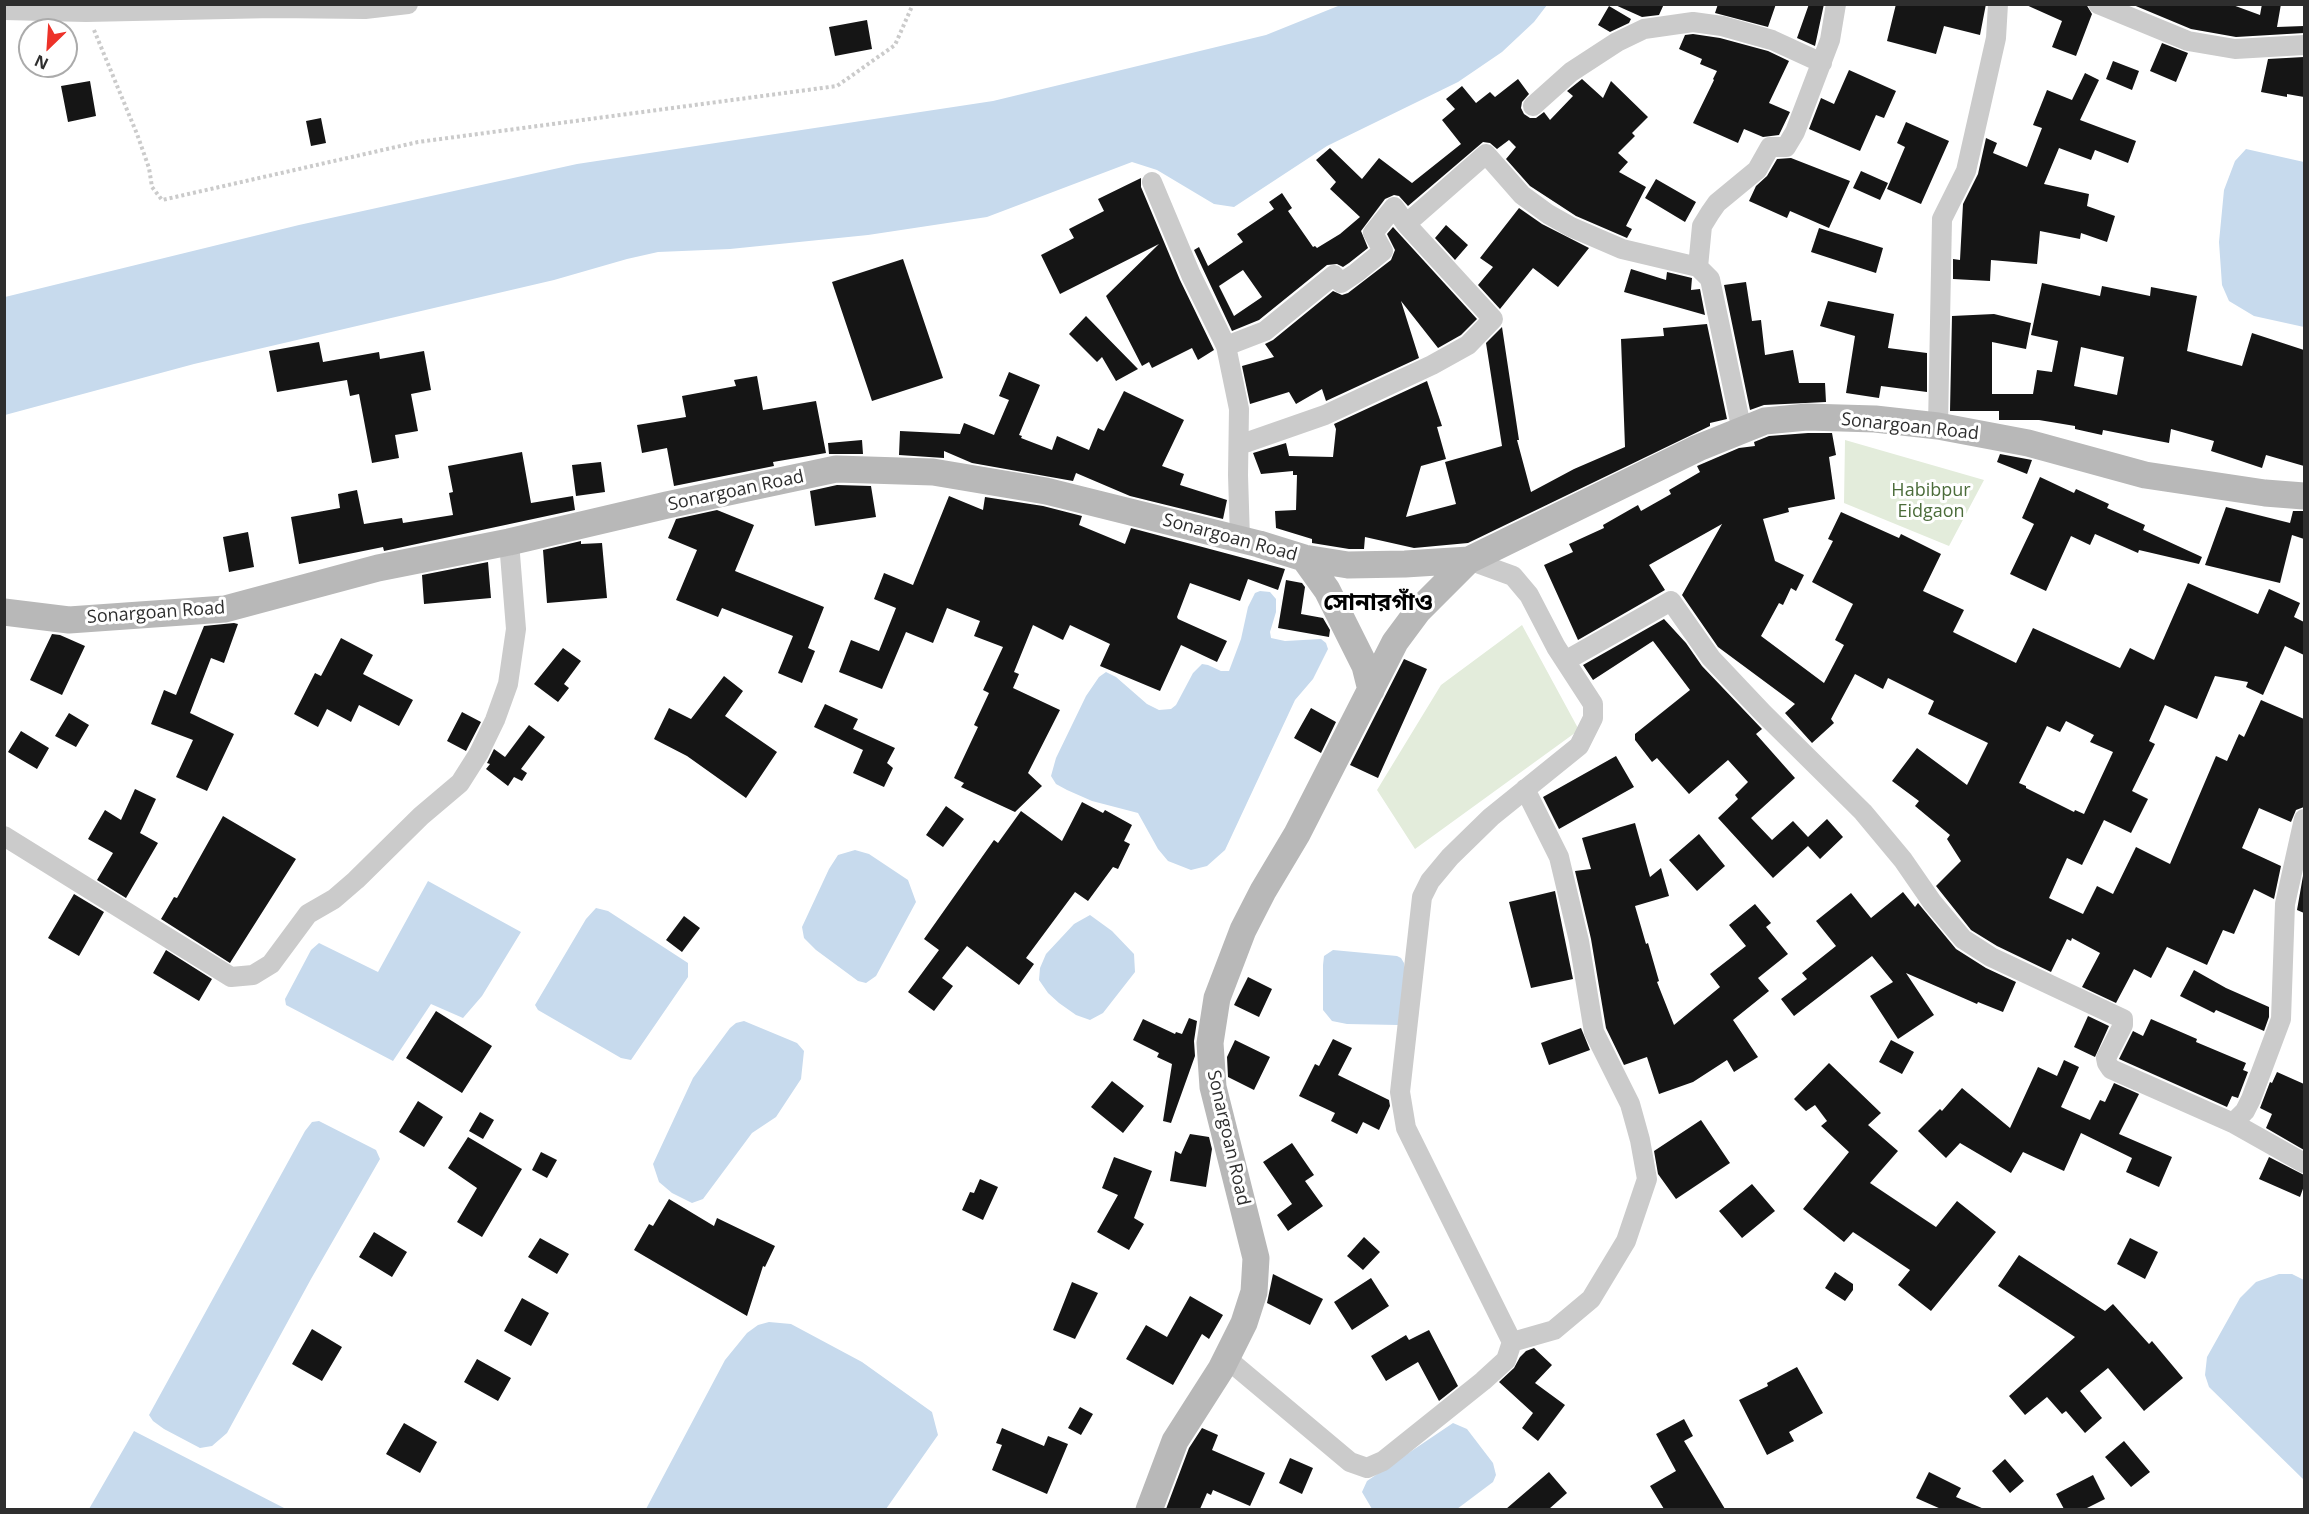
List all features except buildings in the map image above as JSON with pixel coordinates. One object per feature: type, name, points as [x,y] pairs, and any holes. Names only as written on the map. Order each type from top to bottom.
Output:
[{"type":"main road","name":"Sonargoan Road","points":[[1149,1509],[1175,1441],[1227,1358],[1250,1308],[1254,1292],[1256,1258],[1214,1087],[1210,1042],[1217,998],[1243,930],[1297,834],[1395,642],[1418,611],[1468,560],[1698,448],[1765,421],[1807,417],[1875,419],[1938,426],[2028,443],[2145,475],[2265,493],[2304,496]]},
{"type":"main road","name":"Sonargoan Road","points":[[4,612],[69,620],[225,609],[378,568],[509,542],[836,469],[933,472],[1046,491],[1240,539],[1304,558],[1348,565],[1468,560]]},
{"type":"main road","points":[[1304,558],[1327,590],[1365,666],[1371,690]]},
{"type":"street","points":[[4,10],[86,12],[274,8],[364,9],[408,4]]},
{"type":"street","points":[[1698,267],[1702,226],[1717,203],[1757,170],[1770,147],[1786,147],[1795,132],[1830,40],[1836,4]]},
{"type":"street","points":[[1938,426],[1942,219],[1966,171],[1996,38],[1998,4]]},
{"type":"street","points":[[2098,4],[2188,41],[2235,49],[2304,45]]},
{"type":"street","points":[[1533,106],[1571,72],[1617,42],[1644,29],[1693,22],[1722,26],[1772,40],[1822,63]]},
{"type":"street","points":[[1406,224],[1486,154],[1522,195],[1548,214],[1622,249],[1698,267],[1710,279],[1742,431]]},
{"type":"street","points":[[1152,182],[1191,275],[1226,346],[1239,409],[1240,539]]},
{"type":"street","points":[[1226,346],[1265,331],[1334,275],[1341,283],[1383,251],[1373,233],[1394,207],[1406,224],[1493,319],[1468,345],[1432,365],[1325,415],[1239,445]]},
{"type":"street","points":[[4,836],[231,977],[253,975],[262,970],[271,964],[308,914],[333,899],[356,880],[421,816],[460,783],[479,753],[495,720],[508,684],[513,651],[516,629],[509,542]]},
{"type":"street","points":[[1227,1358],[1350,1462],[1367,1468],[1383,1461],[1483,1381],[1506,1360],[1512,1342],[1456,1234],[1406,1128],[1400,1092],[1422,897],[1430,880],[1491,817],[1579,746],[1593,718],[1593,704],[1565,661],[1529,595],[1513,576],[1468,560]]},
{"type":"street","points":[[1565,661],[1671,601],[1711,658],[1863,812],[1903,860],[1932,902],[1962,939],[1991,957],[2123,1019],[2123,1025],[2106,1058],[2111,1068],[2233,1123],[2304,1163]]},
{"type":"street","points":[[1512,1342],[1554,1330],[1591,1299],[1626,1241],[1647,1179],[1630,1104],[1594,1032],[1579,941],[1559,857],[1525,789]]},
{"type":"street","points":[[2233,1123],[2245,1111],[2251,1099],[2282,1019],[2286,904],[2304,819]]},
{"type":"path","points":[[86,12],[137,134],[149,168],[152,187],[162,200],[418,142],[837,86],[895,45],[913,4]]},
{"type":"green space","name":"Habibpur Eidgaon","points":[[1845,440],[1984,480],[1949,546],[1844,503]]},
{"type":"green space","points":[[1522,625],[1579,730],[1415,849],[1377,790],[1441,685]]},
{"type":"water","points":[[1343,4],[1547,5],[1534,22],[1502,52],[1458,82],[1327,146],[1234,207],[1214,204],[1157,170],[1132,162],[987,217],[868,235],[730,249],[658,252],[554,280],[194,364],[5,415],[5,297],[299,225],[577,164],[993,101],[1266,35]]},
{"type":"water","points":[[2246,149],[2304,162],[2304,327],[2254,316],[2229,301],[2222,285],[2219,242],[2224,190],[2235,161]]},
{"type":"water","points":[[1270,592],[1276,599],[1271,638],[1285,641],[1321,639],[1326,643],[1328,649],[1313,679],[1295,700],[1225,850],[1207,866],[1191,870],[1168,861],[1158,849],[1138,813],[1092,801],[1056,784],[1051,776],[1056,758],[1086,696],[1099,677],[1106,672],[1116,677],[1147,704],[1159,710],[1171,709],[1176,705],[1193,673],[1202,664],[1221,671],[1229,671],[1241,639],[1248,607],[1255,593]]},
{"type":"water","points":[[855,850],[869,854],[908,880],[916,902],[876,976],[866,983],[858,981],[816,950],[804,938],[802,927],[838,855]]},
{"type":"water","points":[[428,881],[521,932],[482,996],[463,1018],[431,1004],[393,1061],[286,1005],[285,999],[311,950],[319,943],[378,972]]},
{"type":"water","points":[[596,908],[608,911],[688,963],[688,977],[631,1060],[621,1058],[538,1010],[535,1005],[586,919]]},
{"type":"water","points":[[1090,915],[1112,931],[1134,954],[1135,972],[1103,1013],[1090,1020],[1076,1015],[1059,1003],[1039,980],[1040,968],[1046,954],[1074,924]]},
{"type":"water","points":[[1333,950],[1401,958],[1405,972],[1402,1019],[1398,1025],[1347,1024],[1332,1021],[1323,1010],[1323,965],[1324,956]]},
{"type":"water","points":[[744,1021],[797,1043],[804,1051],[801,1079],[776,1117],[752,1133],[703,1199],[692,1203],[672,1193],[659,1182],[653,1164],[693,1078],[730,1028]]},
{"type":"water","points":[[319,1121],[376,1150],[380,1159],[227,1433],[212,1446],[200,1448],[164,1429],[149,1415],[305,1131],[312,1122]]},
{"type":"water","points":[[2279,1274],[2292,1274],[2304,1280],[2304,1480],[2209,1387],[2205,1375],[2207,1357],[2240,1298],[2256,1282]]},
{"type":"water","points":[[769,1322],[791,1324],[862,1362],[932,1412],[938,1435],[886,1509],[646,1509],[725,1360],[747,1333],[758,1325]]},
{"type":"water","points":[[1453,1423],[1467,1429],[1493,1463],[1496,1475],[1493,1482],[1457,1509],[1372,1509],[1362,1492],[1367,1481]]},
{"type":"water","points":[[134,1431],[286,1509],[89,1509]]},
{"type":"district","name":"সোনারগাঁও","points":[[1378,603]]}]
